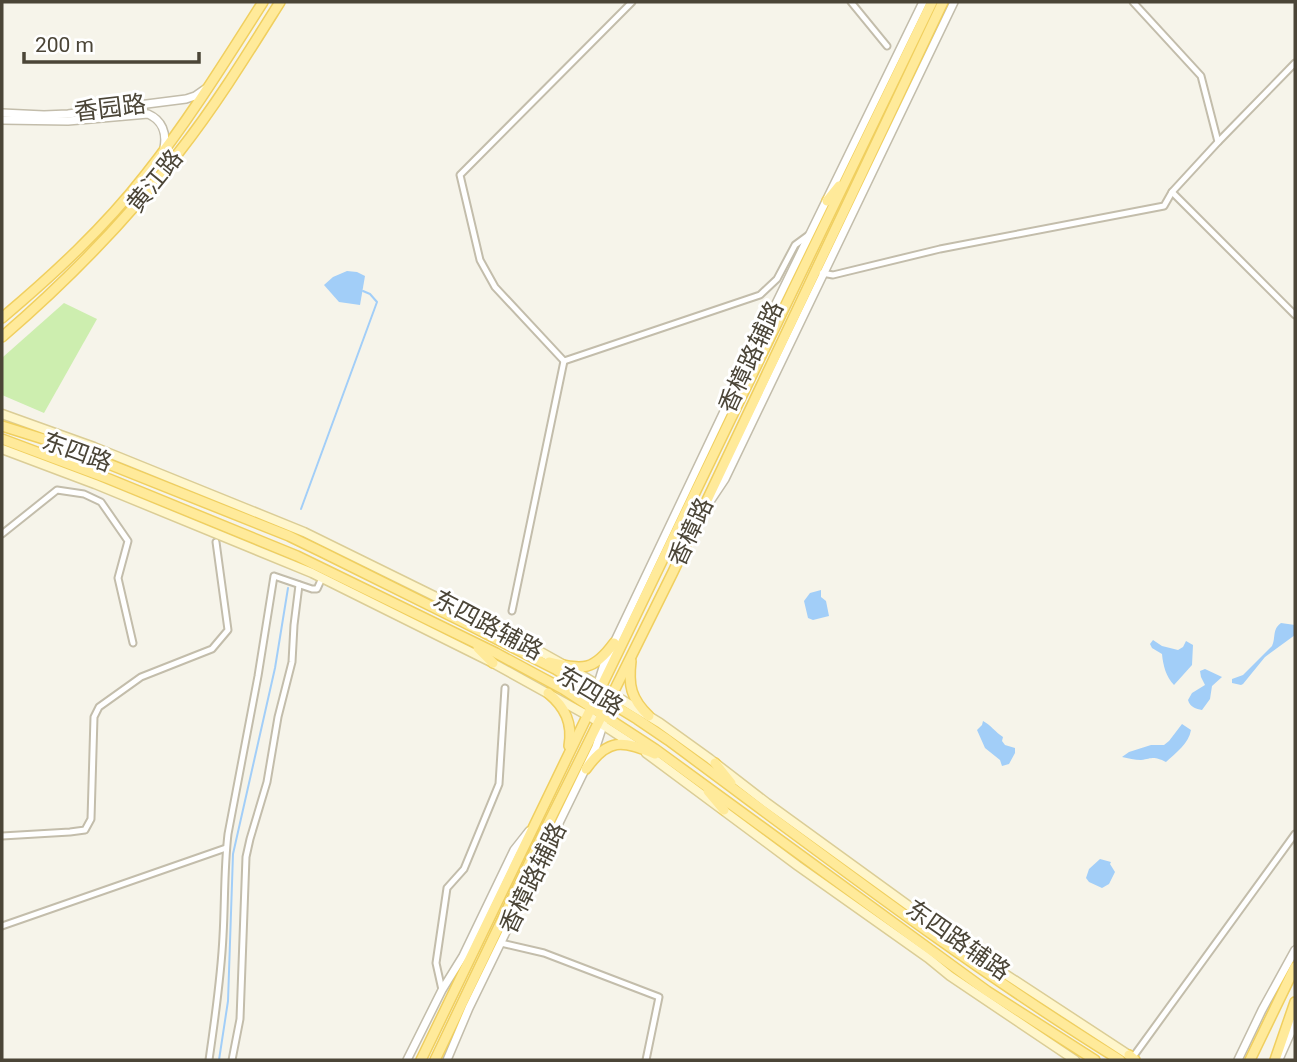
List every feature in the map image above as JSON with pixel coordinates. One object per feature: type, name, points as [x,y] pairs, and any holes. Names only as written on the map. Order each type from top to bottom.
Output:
[{"type":"main road","name":"黄江路","points":[[2,318],[59,268],[145,176],[213,81],[263,2]]},
{"type":"main road","name":"黄江路","points":[[2,337],[72,273],[154,184],[216,102],[280,2]]},
{"type":"main road","name":"香樟路","points":[[421,1060],[932,2]]},
{"type":"main road","name":"香樟路","points":[[435,1060],[603,719],[943,2]]},
{"type":"main road","points":[[827,201],[849,174]]},
{"type":"main road","name":"东四路辅路","points":[[2,414],[294,528],[497,628],[567,666],[598,690]]},
{"type":"main road","name":"东四路","points":[[2,426],[53,442],[289,536],[598,690],[912,921],[1033,1004],[1131,1059]]},
{"type":"main road","name":"东四路","points":[[2,439],[260,540],[521,666],[673,762],[987,990],[1095,1060]]},
{"type":"main road","name":"东四路辅路","points":[[2,449],[107,489],[322,578],[548,693],[590,709]]},
{"type":"main road","points":[[497,628],[520,651]]},
{"type":"main road","points":[[472,642],[493,663]]},
{"type":"main road","points":[[534,658],[579,668],[593,664],[604,656],[614,643]]},
{"type":"main road","points":[[633,653],[630,669],[631,691],[637,703],[649,716]]},
{"type":"main road","points":[[548,693],[562,706],[568,718],[570,740],[565,760]]},
{"type":"main road","name":"东四路辅路","points":[[611,699],[649,716],[991,964],[1131,1059]]},
{"type":"main road","name":"东四路辅路","points":[[603,719],[950,976],[1075,1060]]},
{"type":"main road","points":[[586,769],[598,754],[611,745],[624,743],[673,762]]},
{"type":"main road","points":[[715,763],[739,793]]},
{"type":"main road","points":[[700,782],[724,810]]},
{"type":"main road","points":[[1250,1060],[1295,967]]},
{"type":"main road","points":[[1277,1060],[1295,1002]]},
{"type":"street","points":[[564,361],[495,287],[480,260],[460,175],[632,2]]},
{"type":"street","points":[[851,2],[887,46]]},
{"type":"street","name":"香樟路辅路","points":[[598,690],[604,664],[752,351],[923,2]]},
{"type":"street","points":[[697,521],[724,480],[954,2]]},
{"type":"street","points":[[1133,2],[1201,76],[1219,142]]},
{"type":"street","points":[[822,274],[833,275],[940,249],[1164,206],[1172,192],[1295,63]]},
{"type":"street","name":"香园路","points":[[2,113],[68,114],[186,99],[202,92],[213,81]]},
{"type":"street","name":"香园路","points":[[2,120],[68,121],[148,114],[156,119],[164,130],[164,151]]},
{"type":"street","points":[[1172,192],[1295,315]]},
{"type":"street","points":[[564,361],[761,295],[777,279],[795,244],[811,233]]},
{"type":"street","points":[[512,611],[564,361]]},
{"type":"street","points":[[2,534],[57,490],[84,494],[101,502],[128,541],[118,578],[133,643]]},
{"type":"street","points":[[2,835],[85,830],[91,819],[94,717],[99,707],[141,677],[212,649],[228,630],[216,542]]},
{"type":"street","points":[[209,1060],[223,940],[226,848],[274,576],[317,589],[322,578]]},
{"type":"street","points":[[232,1060],[240,1020],[246,857],[267,782],[278,717],[292,662],[299,585]]},
{"type":"street","points":[[442,990],[436,963],[447,888],[464,869],[499,784],[505,688]]},
{"type":"street","name":"香樟路辅路","points":[[447,1060],[500,943],[586,769],[596,747],[603,719]]},
{"type":"street","name":"香樟路","points":[[407,1060],[442,990],[463,956],[514,850],[534,825]]},
{"type":"street","points":[[1131,1059],[1295,834]]},
{"type":"street","points":[[2,926],[226,848]]},
{"type":"street","points":[[500,943],[544,953],[659,996],[646,1060]]},
{"type":"street","points":[[1238,1060],[1295,950]]},
{"type":"street","points":[[1277,1060],[1295,1023]]},
{"type":"green space","points":[[64,303],[97,319],[44,413],[2,395],[3,357]]},
{"type":"water","points":[[347,271],[365,276],[360,305],[339,302],[324,285],[333,277]]},
{"type":"water","points":[[821,590],[829,616],[813,620],[808,618],[804,601],[810,593]]},
{"type":"water","points":[[1281,623],[1295,625],[1295,635],[1265,657],[1243,684],[1232,683],[1232,679],[1243,675],[1272,646],[1275,631]]},
{"type":"water","points":[[1153,640],[1162,646],[1178,650],[1186,641],[1193,645],[1192,665],[1174,685],[1165,671],[1162,654],[1150,644]]},
{"type":"water","points":[[1205,669],[1222,677],[1212,686],[1210,699],[1202,710],[1194,707],[1188,700],[1192,693],[1205,685],[1200,671]]},
{"type":"water","points":[[983,721],[1003,737],[1005,745],[1015,748],[1009,764],[1002,766],[1000,760],[985,748],[977,730]]},
{"type":"water","points":[[1182,724],[1191,730],[1190,735],[1182,748],[1166,762],[1156,758],[1141,760],[1122,757],[1151,745],[1164,745]]},
{"type":"water","points":[[1100,859],[1111,862],[1115,872],[1109,884],[1102,888],[1086,878],[1089,869]]},
{"type":"waterway","points":[[301,509],[377,302],[363,291]]},
{"type":"waterway","points":[[219,1060],[228,1001],[233,854],[275,668],[288,588]]}]
